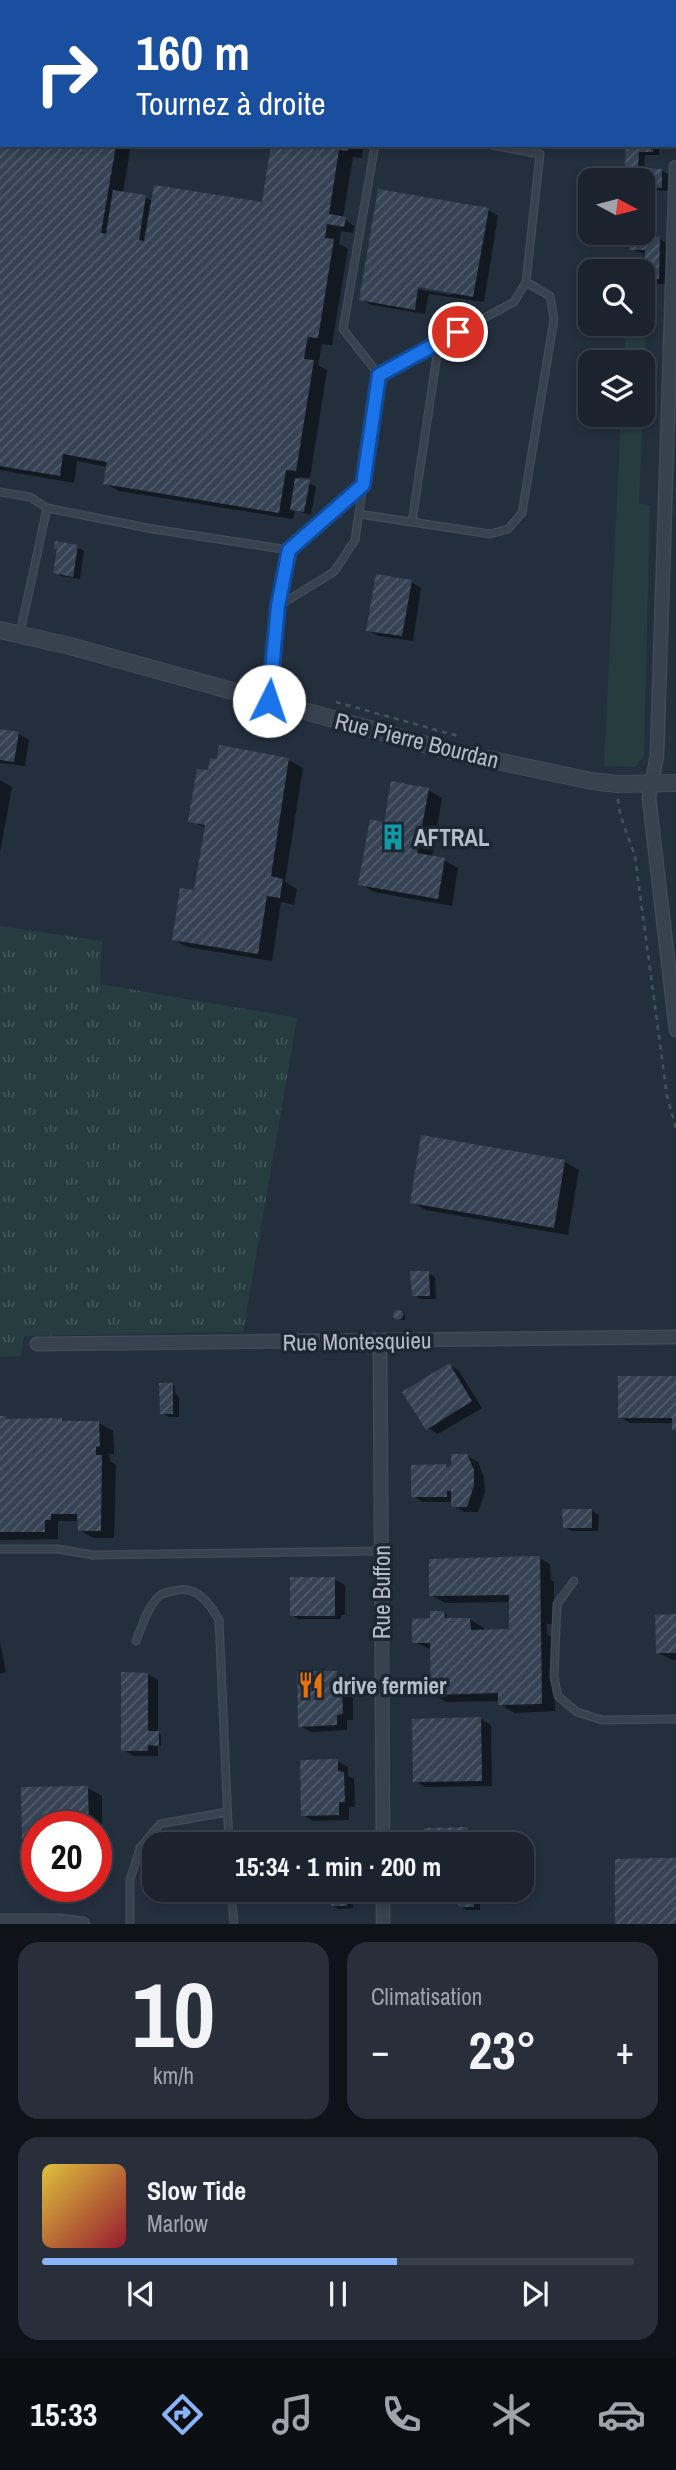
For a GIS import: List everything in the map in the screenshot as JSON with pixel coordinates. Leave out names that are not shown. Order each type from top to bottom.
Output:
[{"type":"street","points":[[676,167],[657,755],[649,799],[676,1030]]},
{"type":"street","name":"Rue Pierre Bourdan","points":[[1,632],[70,646],[449,751],[592,781],[618,784],[676,783]]},
{"type":"street","name":"Rue Montesquieu","points":[[37,1344],[676,1337]]},
{"type":"street","name":"Rue Buffon","points":[[380,1340],[383,1832]]},
{"type":"street","points":[[383,1902],[383,1924]]},
{"type":"street","points":[[0,1921],[60,1921],[83,1924]]},
{"type":"lane","points":[[278,606],[334,572],[355,540],[379,375],[343,329],[375,147]]},
{"type":"lane","points":[[379,375],[514,302],[526,282],[540,154],[502,147]]},
{"type":"lane","points":[[359,514],[490,534],[508,529],[522,513],[554,319],[550,296],[526,282]]},
{"type":"lane","points":[[412,522],[439,342]]},
{"type":"lane","points":[[269,701],[278,606],[289,550],[363,485]]},
{"type":"lane","points":[[0,492],[30,497],[47,508],[153,529],[289,550]]},
{"type":"lane","points":[[20,634],[47,508]]},
{"type":"lane","points":[[0,1549],[58,1549],[92,1555],[381,1550]]},
{"type":"lane","points":[[574,1581],[557,1604],[554,1677],[558,1696],[577,1712],[602,1720],[676,1719]]},
{"type":"lane","points":[[136,1641],[147,1613],[160,1594],[180,1588],[197,1592],[209,1602],[219,1620],[228,1832]]},
{"type":"lane","points":[[130,1924],[130,1880],[140,1848],[160,1824],[227,1812]]},
{"type":"lane","points":[[232,1902],[234,1924]]},
{"type":"path","points":[[618,784],[618,812],[635,857],[667,1096],[676,1129]]},
{"type":"green space","points":[[625,336],[646,336],[645,350],[625,350]]},
{"type":"green space","points":[[620,427],[642,427],[639,504],[650,505],[644,756],[635,767],[604,766]]},
{"type":"green space","points":[[0,926],[102,941],[100,984],[297,1018],[243,1332],[24,1336],[21,1356],[0,1357]]},
{"type":"building","points":[[0,147],[116,147],[101,233],[106,234],[113,190],[146,195],[139,240],[144,241],[154,185],[262,202],[271,147],[349,147],[348,151],[339,150],[329,214],[346,217],[344,227],[327,224],[325,238],[334,239],[318,338],[308,337],[306,346],[304,359],[314,360],[296,471],[286,470],[279,513],[103,484],[107,462],[63,454],[60,476],[0,466]]},
{"type":"building","points":[[626,147],[653,147],[653,152],[639,152],[638,168],[625,168]]},
{"type":"building","points":[[655,169],[662,169],[662,188],[655,188]]},
{"type":"building","points":[[378,189],[489,208],[473,297],[418,287],[415,310],[359,300]]},
{"type":"building","points":[[655,237],[660,237],[659,279],[655,279],[655,259],[645,259],[645,250],[629,250],[629,245],[655,245]]},
{"type":"building","points":[[295,478],[310,480],[304,512],[290,510]]},
{"type":"building","points":[[55,541],[78,545],[73,577],[53,573],[57,549],[54,549]]},
{"type":"building","points":[[376,574],[412,580],[402,636],[366,631]]},
{"type":"building","points":[[0,729],[19,732],[14,762],[0,760]]},
{"type":"building","points":[[219,745],[289,758],[271,876],[283,879],[280,898],[267,896],[258,954],[172,940],[180,888],[194,890],[205,825],[188,822],[197,769],[208,770],[210,758],[217,759]]},
{"type":"building","name":"AFTRAL","points":[[391,781],[429,788],[417,853],[445,858],[438,899],[358,885],[370,819],[384,822]]},
{"type":"building","points":[[421,1135],[565,1160],[554,1228],[410,1203]]},
{"type":"building","points":[[410,1271],[429,1271],[430,1296],[412,1296]]},
{"type":"building","points":[[398,1310],[403,1315],[398,1320],[393,1315]]},
{"type":"building","points":[[449,1363],[472,1401],[426,1430],[402,1392]]},
{"type":"building","points":[[618,1376],[676,1376],[676,1430],[672,1430],[672,1418],[618,1418]]},
{"type":"building","points":[[159,1383],[173,1383],[173,1414],[160,1414]]},
{"type":"building","points":[[0,1416],[6,1416],[6,1419],[62,1418],[62,1421],[99,1421],[100,1446],[96,1447],[96,1455],[102,1455],[101,1531],[78,1531],[77,1514],[51,1514],[51,1520],[45,1520],[45,1532],[0,1532]]},
{"type":"building","points":[[451,1454],[467,1454],[474,1470],[474,1485],[467,1507],[451,1507],[451,1491],[447,1491],[447,1497],[411,1497],[411,1465],[451,1466]]},
{"type":"building","points":[[562,1509],[592,1509],[592,1528],[563,1528]]},
{"type":"building","points":[[540,1556],[542,1704],[498,1705],[498,1693],[431,1695],[430,1643],[412,1643],[412,1619],[430,1618],[430,1611],[444,1611],[445,1618],[470,1618],[471,1630],[509,1629],[509,1595],[429,1596],[429,1559]]},
{"type":"building","points":[[290,1577],[335,1577],[335,1616],[290,1616]]},
{"type":"building","points":[[676,1614],[676,1653],[656,1653],[655,1615]]},
{"type":"building","points":[[297,1671],[337,1671],[337,1682],[342,1682],[343,1714],[337,1715],[337,1725],[298,1727]]},
{"type":"building","points":[[121,1672],[148,1673],[148,1731],[159,1731],[159,1746],[148,1745],[148,1751],[121,1751]]},
{"type":"building","points":[[481,1717],[482,1781],[413,1782],[412,1719]]},
{"type":"building","points":[[338,1759],[338,1771],[344,1772],[345,1802],[339,1802],[339,1815],[301,1816],[300,1760]]},
{"type":"building","points":[[88,1786],[89,1811],[21,1811],[21,1787]]},
{"type":"building","points":[[468,1827],[468,1832],[424,1832],[424,1828]]},
{"type":"building","points":[[676,1858],[676,1924],[615,1924],[615,1859]]},
{"type":"building","points":[[331,1902],[347,1902],[347,1906],[331,1906]]},
{"type":"building","points":[[458,1902],[474,1902],[474,1907],[459,1907]]},
{"type":"place","name":"AFTRAL","points":[[393,837]]},
{"type":"place","name":"drive fermier","points":[[311,1685]]},
{"type":"route","points":[[269,701],[278,606],[289,550],[363,485],[379,375],[458,332]]}]
